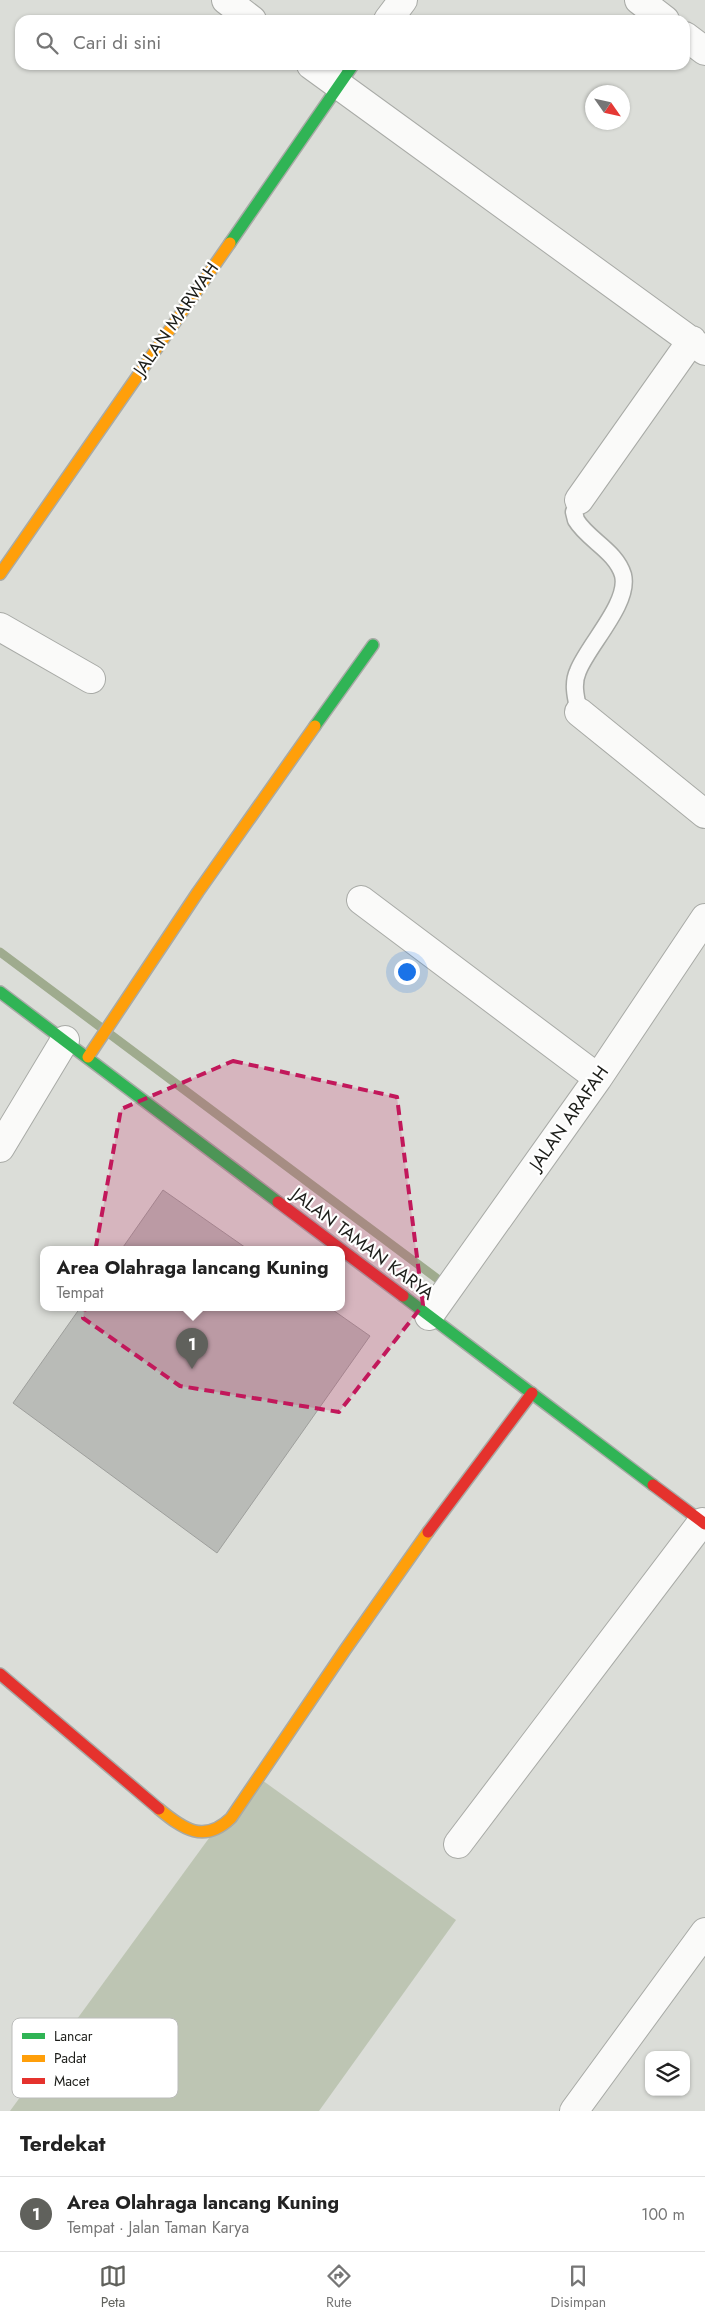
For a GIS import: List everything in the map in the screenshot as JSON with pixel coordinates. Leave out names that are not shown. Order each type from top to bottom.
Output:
[{"type":"street","points":[[226,0],[246,15]]},
{"type":"street","points":[[392,15],[403,0]]},
{"type":"street","points":[[639,0],[658,15]]},
{"type":"street","points":[[690,40],[705,51]]},
{"type":"street","points":[[328,70],[345,75],[699,346],[579,500]]},
{"type":"street","name":"JALAN MARWAH","points":[[0,574],[345,75]]},
{"type":"street","points":[[0,627],[91,679]]},
{"type":"street","points":[[88,1057],[198,892],[373,645]]},
{"type":"street","points":[[579,712],[705,814]]},
{"type":"street","points":[[362,900],[598,1078]]},
{"type":"street","name":"JALAN ARAFAH","points":[[429,1316],[598,1078],[705,918]]},
{"type":"street","name":"JALAN TAMAN KARYA","points":[[0,992],[337,1246]]},
{"type":"street","points":[[0,1148],[66,1040]]},
{"type":"street","name":"JALAN TAMAN KARYA","points":[[345,1252],[704,1523]]},
{"type":"street","points":[[0,1674],[110,1770],[179,1824],[197,1832],[218,1829],[235,1813],[290,1729],[487,1450],[532,1393]]},
{"type":"street","points":[[458,1844],[704,1523]]},
{"type":"street","points":[[574,2111],[705,1932]]},
{"type":"lane","points":[[579,500],[574,512],[576,520],[614,559],[623,575],[623,582],[615,610],[577,672],[574,689],[579,712]]},
{"type":"highlighted area","points":[[233,1061],[397,1097],[423,1305],[339,1412],[180,1386],[83,1318],[121,1109]]},
{"type":"green space","points":[[255,1775],[456,1920],[319,2111],[10,2111],[19,2098],[178,2098],[178,2018],[78,2018]]},
{"type":"building","points":[[163,1190],[243,1246],[124,1246]]},
{"type":"building","points":[[78,1311],[334,1311],[370,1336],[217,1553],[13,1403]]},
{"type":"waterway","points":[[0,952],[439,1280]]},
{"type":"traffic: fast","points":[[230,243],[350,70]]},
{"type":"traffic: fast","points":[[315,726],[373,645]]},
{"type":"traffic: fast","points":[[0,992],[278,1202]]},
{"type":"traffic: fast","points":[[403,1296],[653,1485]]},
{"type":"traffic: slow","points":[[0,574],[230,243]]},
{"type":"traffic: slow","points":[[88,1057],[198,892],[315,726]]},
{"type":"traffic: slow","points":[[159,1809],[194,1831],[212,1830],[231,1818],[428,1532]]},
{"type":"traffic: jam","points":[[278,1202],[337,1246]]},
{"type":"traffic: jam","points":[[345,1252],[403,1296]]},
{"type":"traffic: jam","points":[[428,1532],[532,1393]]},
{"type":"traffic: jam","points":[[653,1485],[705,1524]]},
{"type":"traffic: jam","points":[[0,1674],[159,1809]]},
{"type":"place","name":"Area Olahraga lancang Kuning","points":[[192,1369]]}]
